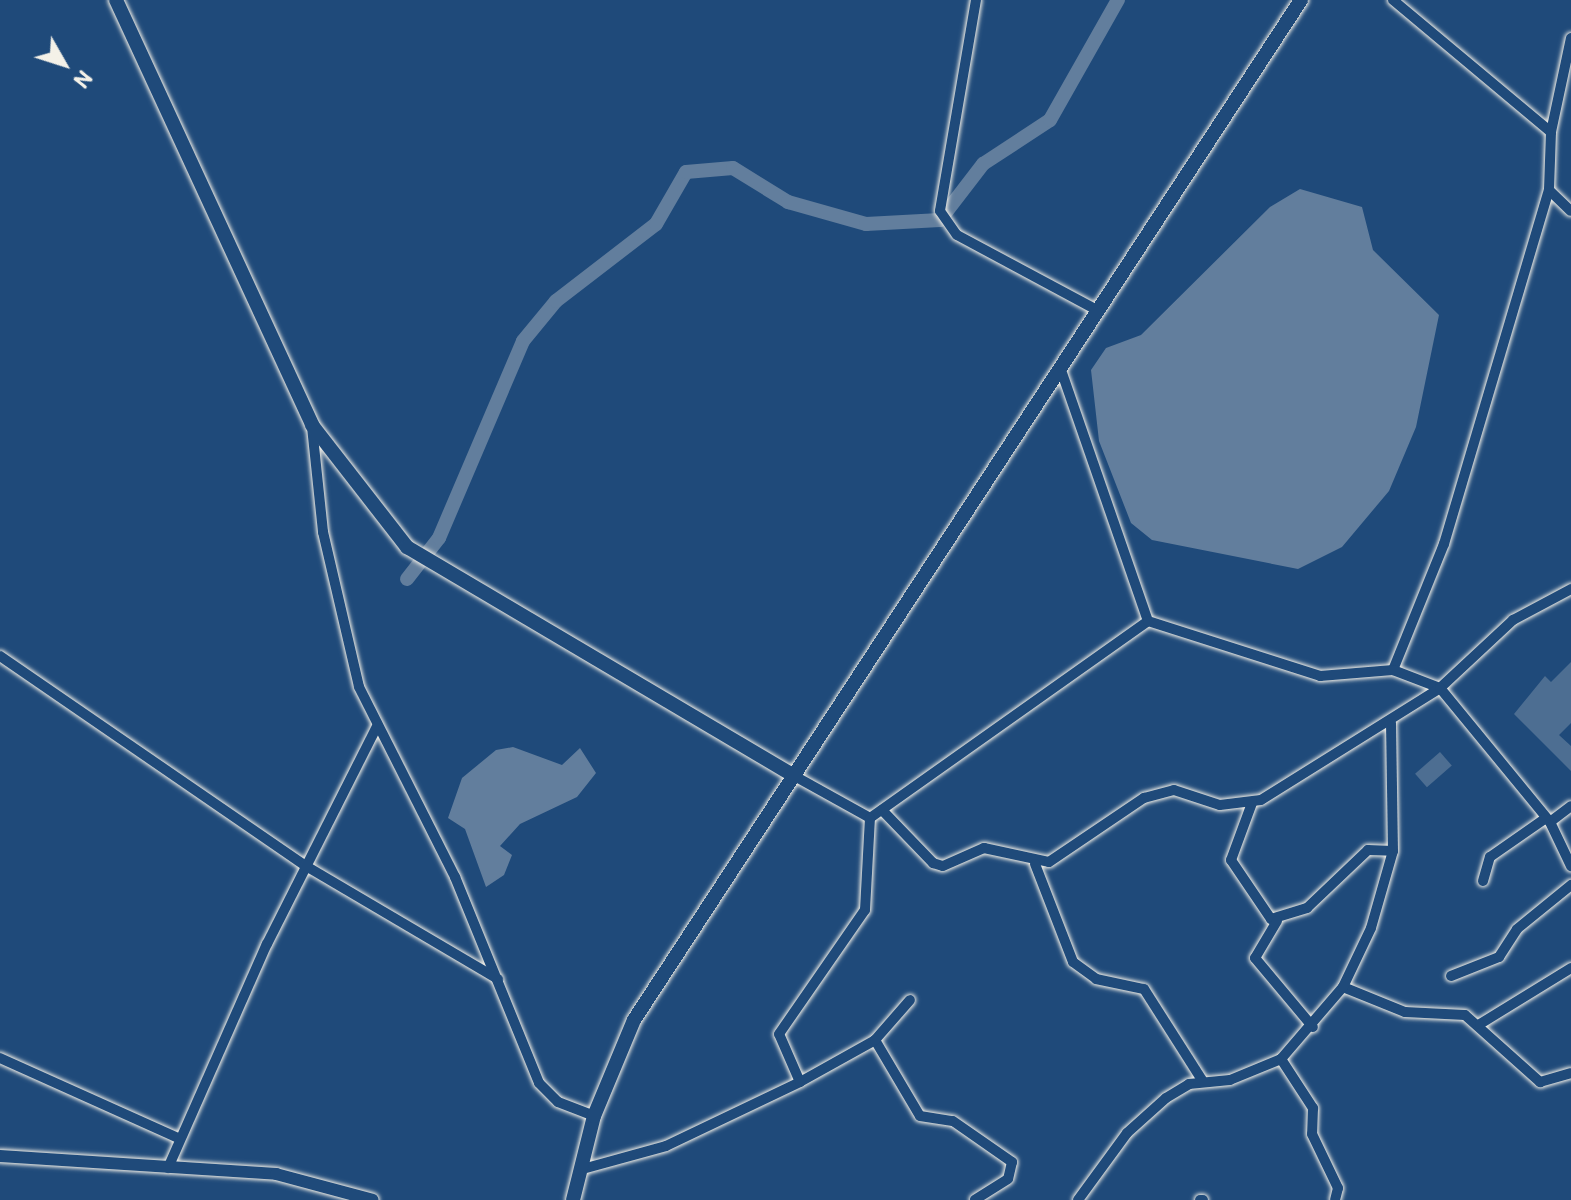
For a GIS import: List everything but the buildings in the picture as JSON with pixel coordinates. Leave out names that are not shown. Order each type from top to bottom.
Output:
[{"type":"main road","points":[[116,0],[312,425],[407,547],[445,576],[791,774]]},
{"type":"main road","points":[[573,1200],[594,1116],[634,1020],[791,774],[1301,0]]},
{"type":"street","points":[[976,0],[940,211],[946,224],[1097,310]]},
{"type":"street","points":[[1393,0],[1551,132]]},
{"type":"street","points":[[1393,670],[1444,544],[1549,190],[1551,132],[1571,38]]},
{"type":"street","points":[[1549,190],[1571,211]]},
{"type":"street","points":[[1060,367],[1148,621]]},
{"type":"street","points":[[312,425],[323,532],[350,662],[377,726],[498,979],[544,1092],[594,1116]]},
{"type":"street","points":[[882,810],[933,863],[1003,848],[1035,864],[1049,862],[1144,798],[1174,790],[1220,805],[1252,803],[1391,723],[1440,688],[1513,620],[1571,589]]},
{"type":"street","points":[[1148,621],[1320,676],[1393,670],[1440,688],[1548,820],[1571,866]]},
{"type":"street","points":[[870,818],[1148,621]]},
{"type":"street","points":[[0,656],[306,866],[498,979]]},
{"type":"street","points":[[1078,1200],[1127,1133],[1166,1098],[1202,1080],[1230,1080],[1281,1059],[1313,1027],[1343,987],[1371,928],[1393,851],[1391,723]]},
{"type":"street","points":[[168,1168],[306,866],[377,726]]},
{"type":"street","points":[[791,774],[870,818]]},
{"type":"street","points":[[1252,803],[1231,860],[1263,912],[1277,921]]},
{"type":"street","points":[[1483,881],[1490,857],[1571,806]]},
{"type":"street","points":[[800,1082],[779,1034],[865,910],[870,818]]},
{"type":"street","points":[[1313,1027],[1255,958],[1277,921],[1307,908],[1368,850],[1393,851]]},
{"type":"street","points":[[1035,864],[1073,962],[1096,979],[1144,989],[1202,1080]]},
{"type":"street","points":[[1451,976],[1499,957],[1517,929],[1571,885]]},
{"type":"street","points":[[1480,1024],[1571,968]]},
{"type":"street","points":[[1343,987],[1405,1012],[1465,1015],[1480,1024],[1528,1077],[1552,1081],[1571,1073]]},
{"type":"street","points":[[579,1170],[666,1146],[800,1082],[875,1040],[910,1000]]},
{"type":"street","points":[[875,1040],[920,1116],[953,1121],[1012,1162],[1008,1179],[975,1200]]},
{"type":"street","points":[[0,1058],[180,1139]]},
{"type":"street","points":[[1281,1059],[1313,1108],[1312,1134],[1338,1188],[1335,1200]]},
{"type":"street","points":[[0,1156],[276,1174],[373,1200]]},
{"type":"water","points":[[1300,189],[1362,207],[1373,250],[1439,315],[1416,427],[1389,491],[1342,547],[1298,569],[1152,540],[1131,523],[1099,441],[1091,370],[1106,348],[1141,335],[1270,207]]},
{"type":"water","points":[[513,747],[562,765],[580,748],[596,773],[577,797],[520,824],[500,846],[512,855],[504,875],[486,887],[465,829],[448,818],[462,778],[496,750]]},
{"type":"waterway","points":[[407,579],[439,538],[523,341],[556,301],[656,224],[686,172],[733,168],[788,202],[866,224],[940,220],[983,164],[1050,120],[1118,0]]}]
